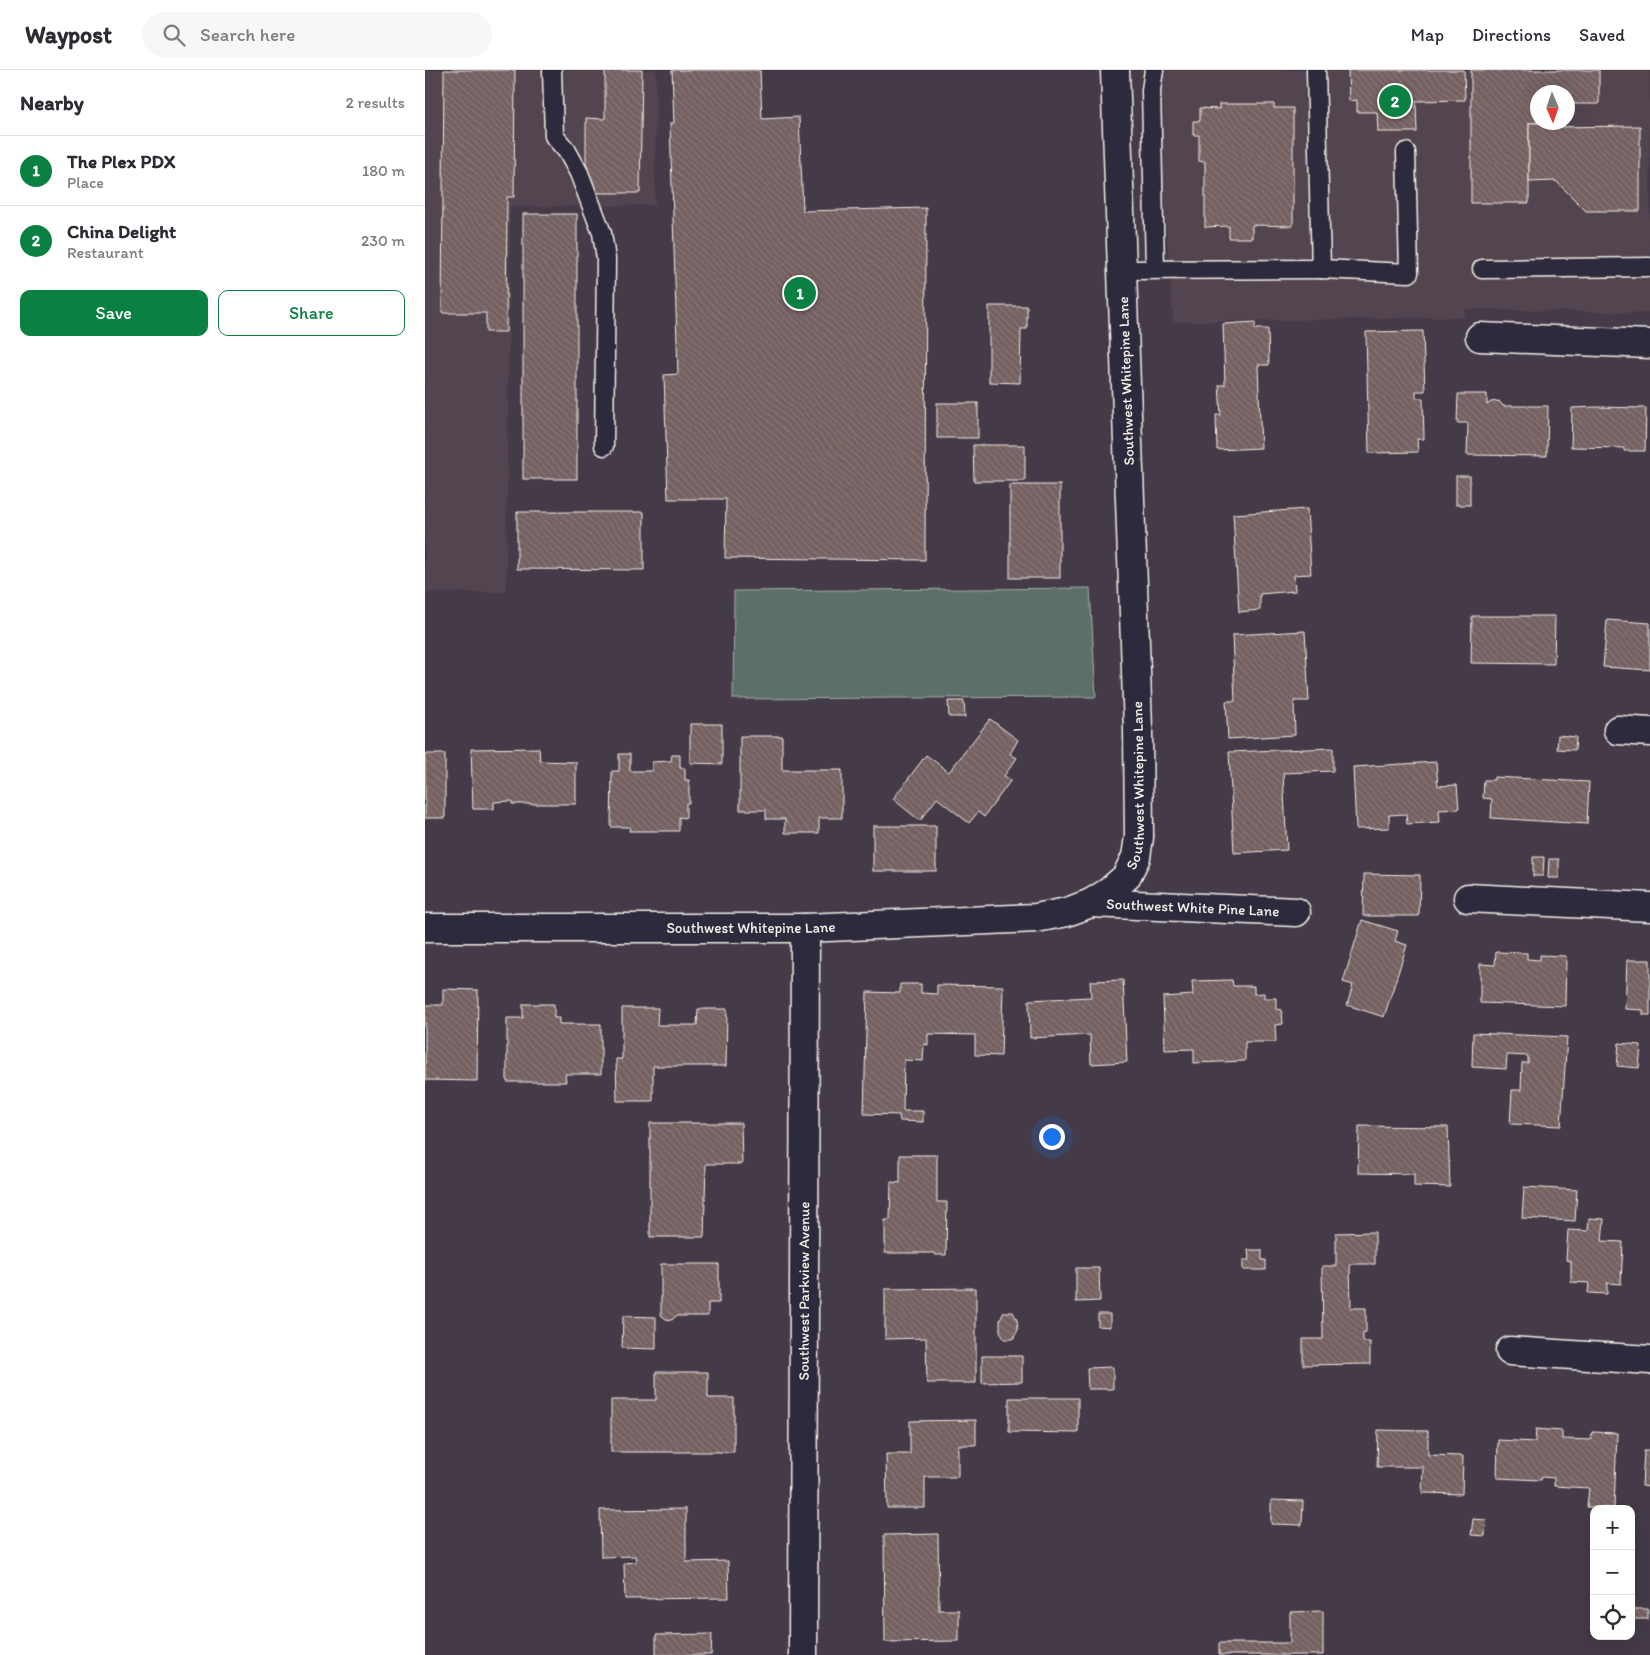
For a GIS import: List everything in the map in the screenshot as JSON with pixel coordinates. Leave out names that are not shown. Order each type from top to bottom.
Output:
[{"type":"street","name":"Southwest Whitepine Lane","points":[[425,928],[805,928],[1035,918],[1067,912],[1091,903],[1110,892],[1126,877],[1136,857],[1139,837],[1138,729],[1115,70]]},
{"type":"street","points":[[1480,337],[1650,344]]},
{"type":"street","points":[[1618,730],[1650,732]]},
{"type":"street","points":[[1468,898],[1650,907]]},
{"type":"street","name":"Southwest White Pine Lane","points":[[1091,903],[1296,912]]},
{"type":"street","name":"Southwest Parkview Avenue","points":[[803,1655],[805,928]]},
{"type":"street","points":[[1510,1351],[1650,1360]]},
{"type":"lane","points":[[552,70],[554,136],[567,151],[579,172],[602,233],[606,259],[604,446]]},
{"type":"lane","points":[[1154,70],[1151,90],[1155,269]]},
{"type":"lane","points":[[1316,70],[1321,269]]},
{"type":"lane","points":[[1123,270],[1321,269],[1409,273],[1406,152]]},
{"type":"lane","points":[[1482,269],[1650,266]]},
{"type":"shaded area","points":[[425,70],[656,70],[655,205],[510,207],[506,592],[425,593]]},
{"type":"shaded area","points":[[1155,70],[1650,70],[1650,313],[1466,309],[1465,317],[1173,322]]},
{"type":"green space","points":[[1090,588],[1096,697],[733,699],[734,591]]},
{"type":"building","points":[[444,70],[515,70],[514,197],[507,197],[506,332],[486,332],[486,313],[442,313]]},
{"type":"building","points":[[605,70],[642,70],[640,193],[595,193],[586,163],[586,118],[605,119]]},
{"type":"building","points":[[672,70],[760,70],[762,119],[799,117],[803,211],[926,208],[925,560],[725,558],[726,499],[668,499],[664,375],[678,374],[670,123],[674,123]]},
{"type":"building","points":[[1348,70],[1464,70],[1465,100],[1416,101],[1417,132],[1378,132],[1377,112],[1357,112],[1357,100],[1349,101]]},
{"type":"building","points":[[1471,70],[1599,70],[1599,104],[1575,104],[1575,85],[1530,85],[1529,203],[1471,203]]},
{"type":"building","points":[[1219,104],[1274,104],[1274,108],[1293,108],[1293,226],[1252,225],[1252,238],[1229,238],[1229,226],[1205,227],[1205,162],[1199,161],[1199,135],[1193,135],[1193,121],[1200,121],[1200,108],[1219,109]]},
{"type":"building","points":[[1529,123],[1530,130],[1575,130],[1575,127],[1640,126],[1640,211],[1586,211],[1556,181],[1529,182]]},
{"type":"building","points":[[523,214],[577,214],[577,479],[523,479]]},
{"type":"building","points":[[989,306],[1027,306],[1027,329],[1021,329],[1020,383],[989,382]]},
{"type":"building","points":[[1255,322],[1255,329],[1268,329],[1269,365],[1258,365],[1261,448],[1217,450],[1216,415],[1221,415],[1219,385],[1225,385],[1223,324]]},
{"type":"building","points":[[1423,331],[1425,391],[1416,391],[1416,398],[1423,398],[1424,439],[1417,439],[1418,452],[1369,453],[1366,332]]},
{"type":"building","points":[[1458,394],[1487,394],[1487,405],[1491,402],[1499,401],[1503,406],[1548,406],[1547,456],[1467,455],[1468,423],[1457,423]]},
{"type":"building","points":[[937,403],[978,403],[978,438],[937,438]]},
{"type":"building","points":[[1572,408],[1646,408],[1645,451],[1624,451],[1624,448],[1571,447]]},
{"type":"building","points":[[973,445],[1025,445],[1025,481],[974,481]]},
{"type":"building","points":[[1456,476],[1470,476],[1470,505],[1456,505]]},
{"type":"building","points":[[1010,485],[1060,485],[1060,578],[1010,578]]},
{"type":"building","points":[[1307,509],[1311,574],[1294,575],[1295,591],[1260,594],[1260,610],[1239,612],[1233,514]]},
{"type":"building","points":[[517,512],[644,512],[644,570],[517,569]]},
{"type":"building","points":[[1472,616],[1555,616],[1554,664],[1471,663]]},
{"type":"building","points":[[1607,620],[1650,623],[1650,670],[1603,667]]},
{"type":"building","points":[[1305,631],[1309,701],[1294,701],[1295,735],[1228,739],[1226,701],[1235,701],[1232,635]]},
{"type":"building","points":[[948,701],[964,701],[965,717],[949,717]]},
{"type":"building","points":[[990,719],[1018,740],[1010,754],[1017,758],[1004,776],[1011,780],[984,817],[978,812],[969,823],[937,798],[920,821],[893,799],[926,755],[949,772]]},
{"type":"building","points":[[690,724],[722,724],[722,764],[690,763]]},
{"type":"building","points":[[1558,735],[1576,737],[1575,750],[1557,749]]},
{"type":"building","points":[[740,736],[782,736],[782,770],[842,770],[842,818],[819,818],[819,833],[785,833],[785,819],[766,819],[766,810],[740,810]]},
{"type":"building","points":[[539,748],[540,761],[576,762],[576,804],[512,804],[512,801],[494,802],[494,809],[473,809],[471,749]]},
{"type":"building","points":[[1333,748],[1333,771],[1283,773],[1287,850],[1234,853],[1229,752]]},
{"type":"building","points":[[425,754],[445,754],[445,818],[425,818]]},
{"type":"building","points":[[619,754],[630,754],[630,771],[652,771],[652,762],[671,761],[672,755],[680,755],[680,768],[685,768],[685,780],[689,780],[689,803],[686,803],[686,818],[679,817],[679,831],[629,831],[630,827],[611,827],[612,771],[619,771]]},
{"type":"building","points":[[1436,762],[1438,786],[1457,785],[1459,809],[1439,810],[1440,822],[1407,824],[1406,814],[1389,815],[1389,828],[1356,829],[1353,767]]},
{"type":"building","points":[[1494,777],[1589,782],[1587,824],[1491,818],[1492,799],[1483,798],[1484,780],[1494,780]]},
{"type":"building","points":[[873,826],[936,826],[936,871],[873,871]]},
{"type":"building","points":[[1533,857],[1544,857],[1543,876],[1533,876]]},
{"type":"building","points":[[1549,859],[1559,859],[1559,878],[1548,878]]},
{"type":"building","points":[[1364,874],[1420,875],[1419,916],[1363,916]]},
{"type":"building","points":[[1362,920],[1398,931],[1395,941],[1407,945],[1384,1017],[1347,1005],[1353,985],[1343,982]]},
{"type":"building","points":[[1496,952],[1527,953],[1527,959],[1540,960],[1540,955],[1566,956],[1565,1006],[1480,1003],[1480,964],[1495,965]]},
{"type":"building","points":[[1627,960],[1650,960],[1650,1015],[1643,1015],[1643,1010],[1625,1009]]},
{"type":"building","points":[[1123,980],[1127,1062],[1091,1064],[1090,1035],[1030,1038],[1029,1000],[1091,997],[1090,981]]},
{"type":"building","points":[[1232,980],[1233,986],[1254,986],[1254,994],[1264,993],[1264,998],[1276,998],[1276,1009],[1282,1010],[1283,1024],[1275,1025],[1276,1042],[1245,1042],[1245,1061],[1194,1063],[1194,1049],[1165,1050],[1163,997],[1193,995],[1192,981]]},
{"type":"building","points":[[900,984],[921,984],[921,993],[937,994],[937,985],[1003,986],[1001,1056],[975,1055],[975,1035],[928,1034],[928,1045],[924,1044],[923,1061],[904,1060],[903,1111],[923,1111],[923,1122],[900,1121],[899,1115],[864,1114],[867,992],[900,993]]},
{"type":"building","points":[[443,989],[478,990],[477,1081],[425,1080],[425,1005],[443,1005]]},
{"type":"building","points":[[523,1004],[554,1004],[554,1018],[559,1018],[559,1024],[601,1024],[601,1074],[565,1074],[566,1082],[507,1082],[507,1018],[523,1018]]},
{"type":"building","points":[[622,1008],[658,1008],[657,1025],[697,1025],[698,1009],[727,1009],[726,1066],[653,1066],[653,1101],[617,1101],[616,1059],[622,1059]]},
{"type":"building","points":[[1473,1033],[1567,1037],[1561,1126],[1510,1124],[1512,1090],[1521,1090],[1522,1063],[1528,1063],[1528,1056],[1507,1055],[1506,1069],[1472,1067]]},
{"type":"building","points":[[1619,1043],[1641,1045],[1639,1068],[1617,1066]]},
{"type":"building","points":[[650,1123],[741,1123],[742,1164],[706,1164],[704,1237],[650,1237]]},
{"type":"building","points":[[1359,1126],[1448,1127],[1450,1187],[1414,1186],[1414,1174],[1358,1173]]},
{"type":"building","points":[[900,1155],[937,1155],[937,1202],[947,1202],[946,1255],[935,1255],[935,1253],[885,1253],[885,1220],[890,1220],[891,1182],[900,1183]]},
{"type":"building","points":[[1524,1187],[1577,1190],[1575,1221],[1522,1218]]},
{"type":"building","points":[[1589,1218],[1604,1219],[1602,1241],[1623,1242],[1621,1284],[1607,1283],[1607,1294],[1588,1293],[1589,1283],[1571,1282],[1571,1261],[1566,1260],[1568,1230],[1588,1231]]},
{"type":"building","points":[[1375,1232],[1375,1264],[1350,1264],[1351,1308],[1366,1308],[1366,1332],[1363,1333],[1363,1342],[1370,1342],[1370,1364],[1303,1365],[1303,1339],[1323,1339],[1322,1266],[1336,1266],[1336,1233]]},
{"type":"building","points":[[1248,1250],[1262,1250],[1262,1260],[1266,1260],[1266,1270],[1243,1270],[1243,1260],[1249,1260]]},
{"type":"building","points":[[661,1264],[719,1264],[719,1303],[708,1303],[708,1316],[676,1316],[672,1320],[666,1319],[661,1315]]},
{"type":"building","points":[[1076,1268],[1099,1268],[1100,1301],[1076,1302]]},
{"type":"building","points":[[976,1288],[976,1383],[927,1383],[926,1338],[885,1339],[885,1289]]},
{"type":"building","points":[[1004,1312],[1013,1312],[1017,1320],[1018,1330],[1013,1339],[1004,1339],[1000,1331],[1000,1320]]},
{"type":"building","points":[[1098,1314],[1110,1314],[1110,1327],[1098,1326]]},
{"type":"building","points":[[623,1316],[656,1317],[656,1349],[622,1348]]},
{"type":"building","points":[[982,1356],[1022,1356],[1022,1382],[982,1383]]},
{"type":"building","points":[[1113,1367],[1113,1389],[1088,1389],[1087,1368]]},
{"type":"building","points":[[656,1372],[708,1372],[708,1398],[734,1398],[734,1452],[611,1452],[611,1400],[656,1400]]},
{"type":"building","points":[[1009,1398],[1078,1398],[1078,1433],[1009,1432]]},
{"type":"building","points":[[976,1420],[976,1445],[958,1445],[958,1477],[925,1477],[925,1508],[887,1508],[886,1454],[910,1454],[910,1421]]},
{"type":"building","points":[[1536,1429],[1562,1431],[1562,1439],[1591,1440],[1592,1432],[1617,1433],[1614,1505],[1590,1505],[1590,1507],[1587,1507],[1589,1488],[1554,1486],[1554,1478],[1542,1477],[1541,1480],[1497,1478],[1498,1440],[1535,1442]]},
{"type":"building","points":[[1378,1430],[1428,1431],[1428,1455],[1463,1456],[1462,1494],[1422,1493],[1423,1467],[1377,1467]]},
{"type":"building","points":[[1644,1451],[1650,1451],[1650,1487],[1642,1486]]},
{"type":"building","points":[[1271,1500],[1303,1501],[1302,1525],[1271,1524]]},
{"type":"building","points":[[686,1509],[686,1562],[728,1561],[729,1598],[625,1599],[624,1563],[636,1562],[635,1556],[601,1557],[600,1510]]},
{"type":"building","points":[[1473,1519],[1486,1520],[1485,1536],[1471,1535]]},
{"type":"building","points":[[938,1534],[939,1610],[959,1610],[959,1641],[885,1642],[884,1535]]},
{"type":"building","points":[[1635,1609],[1648,1609],[1648,1619],[1635,1619]]},
{"type":"building","points":[[1323,1611],[1323,1655],[1219,1655],[1219,1643],[1290,1643],[1290,1612]]},
{"type":"building","points":[[712,1634],[711,1655],[656,1655],[656,1635]]},
{"type":"place","name":"China Delight","points":[[1395,101]]},
{"type":"place","name":"The Plex PDX","points":[[800,293]]}]
